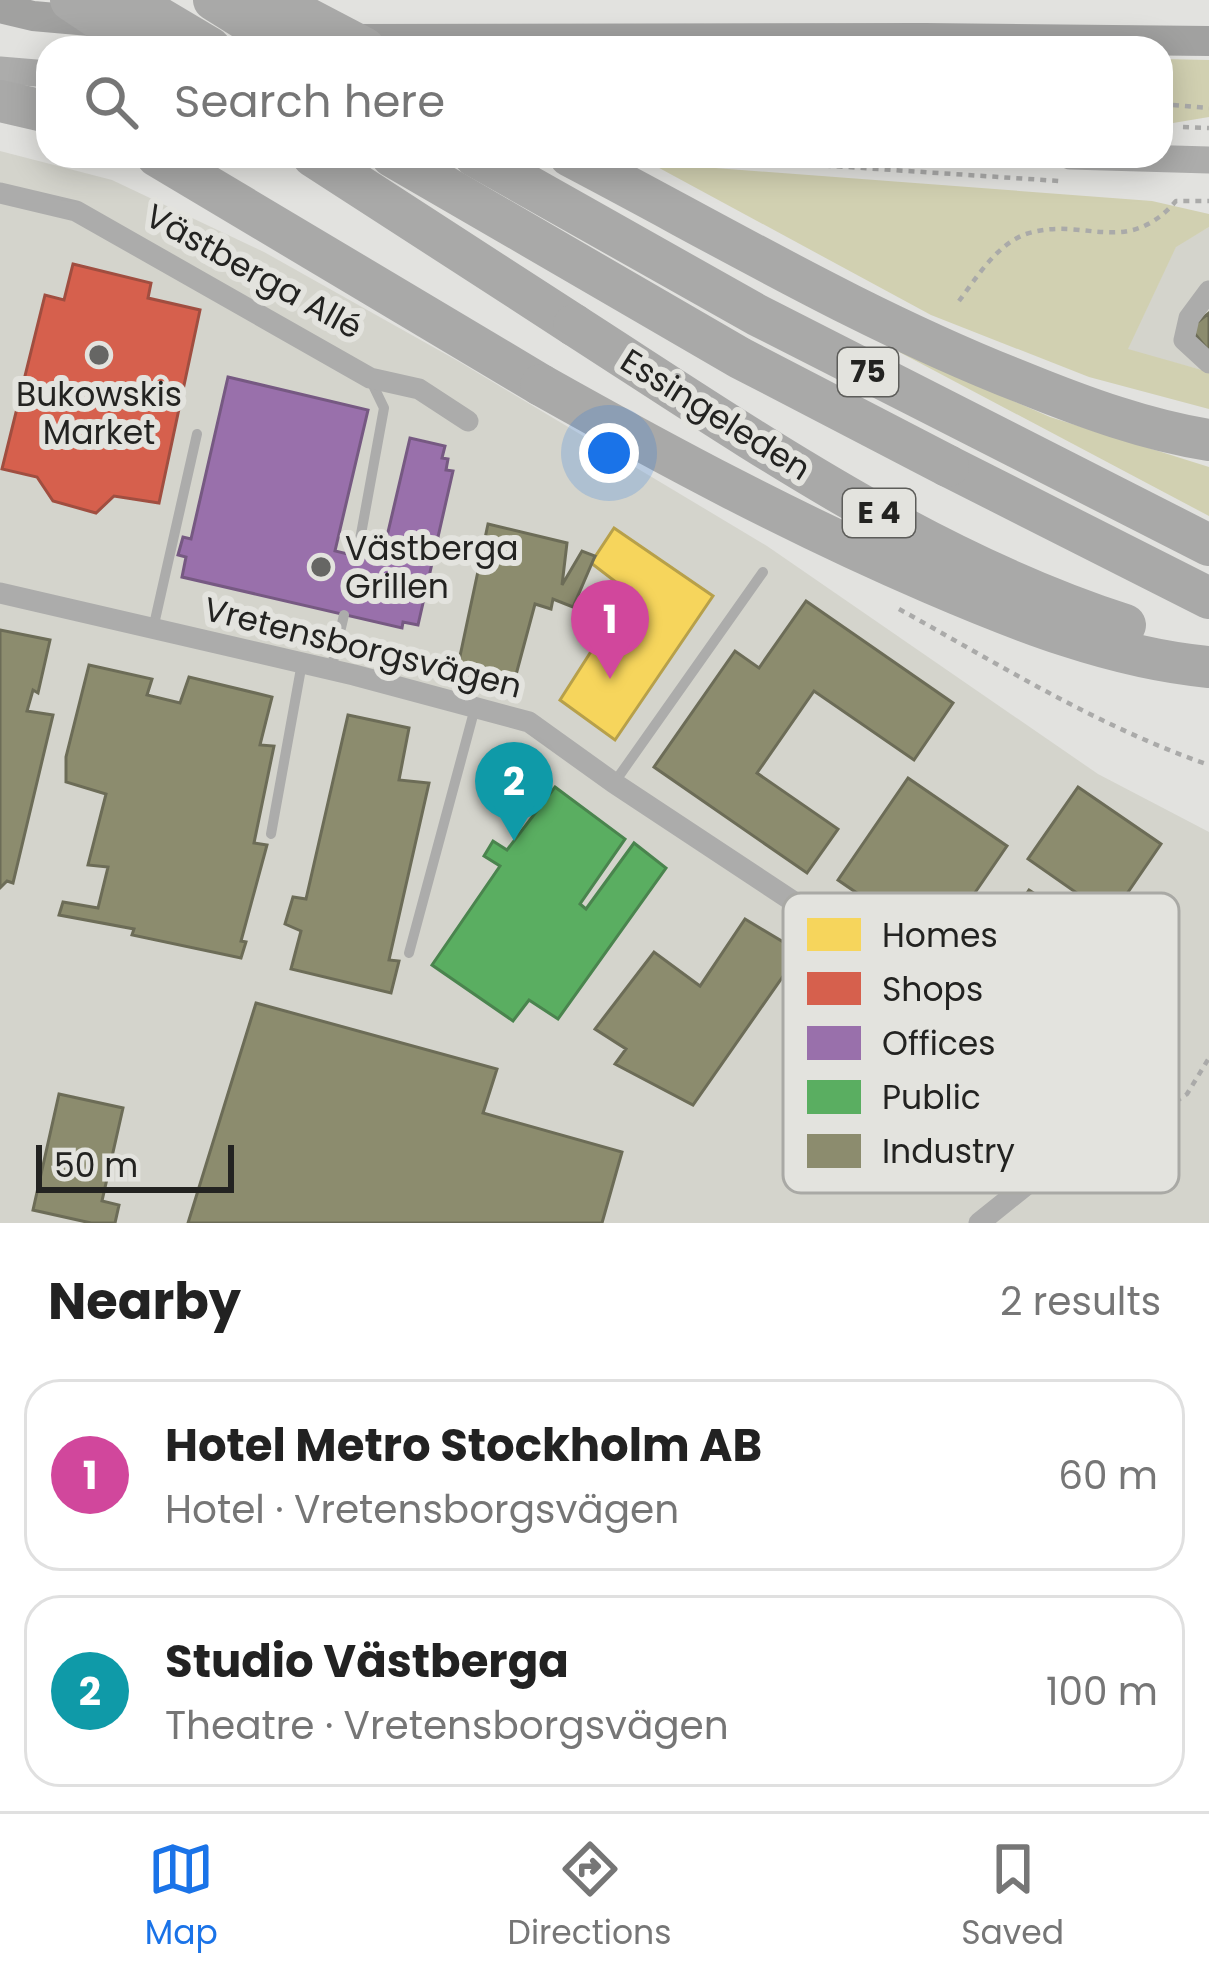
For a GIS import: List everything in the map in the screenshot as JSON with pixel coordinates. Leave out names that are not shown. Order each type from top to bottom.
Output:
[{"type":"highway","points":[[71,0],[125,36]]},
{"type":"highway","points":[[129,0],[190,36]]},
{"type":"highway","points":[[214,0],[272,36]]},
{"type":"highway","points":[[272,0],[341,36]]},
{"type":"highway","points":[[0,101],[36,109]]},
{"type":"highway","points":[[178,168],[541,385],[710,481],[807,529],[1008,616],[1158,661],[1209,667]]},
{"type":"highway","name":"Essingeleden","points":[[332,168],[736,429],[907,529],[1018,584],[1209,652]]},
{"type":"highway","name":"75","points":[[413,168],[740,358],[1209,598]]},
{"type":"highway","name":"75","points":[[496,168],[757,315],[1209,545]]},
{"type":"highway","points":[[592,168],[851,309],[958,358],[1072,402],[1209,440]]},
{"type":"main road","points":[[0,8],[33,16],[239,36]]},
{"type":"main road","points":[[1173,41],[1209,41]]},
{"type":"street","points":[[0,70],[36,73]]},
{"type":"street","points":[[0,92],[36,94]]},
{"type":"street","points":[[1173,162],[1209,160]]},
{"type":"street","name":"Västberga Allé","points":[[0,193],[76,212],[370,378],[419,389],[468,421]]},
{"type":"street","points":[[1209,291],[1189,318],[1184,340],[1209,363]]},
{"type":"street","name":"Vretensborgsvägen","points":[[0,592],[529,722],[783,895]]},
{"type":"street","points":[[979,1223],[1016,1193]]},
{"type":"lane","points":[[357,556],[384,408],[370,378]]},
{"type":"lane","points":[[153,628],[197,434]]},
{"type":"lane","points":[[614,783],[763,572]]},
{"type":"lane","points":[[331,670],[344,615]]},
{"type":"lane","points":[[271,834],[302,663]]},
{"type":"lane","points":[[409,953],[475,708]]},
{"type":"path","points":[[1173,105],[1209,108]]},
{"type":"path","points":[[1183,127],[1209,128]]},
{"type":"path","points":[[959,301],[1005,246],[1025,235],[1049,231],[1119,235],[1153,222],[1176,201],[1209,202]]},
{"type":"path","points":[[1179,1100],[1209,1058]]},
{"type":"shaded area","points":[[0,151],[36,160],[36,168],[66,168],[112,180],[264,252],[458,361],[767,546],[1098,774],[1209,832],[1209,1223],[0,1223]]},
{"type":"shaded area","points":[[1209,227],[1209,372],[1127,350],[1176,246]]},
{"type":"green space","points":[[1173,59],[1209,60],[1209,117],[1173,123]]},
{"type":"green space","points":[[659,168],[716,168],[1152,201],[1209,214],[1209,227],[1176,247],[1128,349],[1209,372],[1209,409],[1089,377],[931,315]]},
{"type":"green space","points":[[884,344],[1050,417],[1209,467],[1209,516]]},
{"type":"building: Homes","points":[[614,528],[713,596],[615,740],[560,700],[629,592],[591,563]]},
{"type":"building: Shops","points":[[73,264],[151,283],[148,298],[200,310],[159,503],[114,496],[96,513],[53,501],[37,477],[2,469],[45,295],[64,300]]},
{"type":"building: Offices","points":[[228,377],[368,410],[335,551],[381,562],[410,438],[445,446],[442,458],[448,459],[446,470],[453,471],[418,625],[403,622],[402,628],[182,577],[186,557],[178,555],[183,537],[191,539]]},
{"type":"building: Public","points":[[555,787],[625,839],[580,904],[586,909],[634,843],[666,868],[558,1019],[529,1000],[513,1021],[432,965],[500,866],[484,856],[493,841],[507,850]]},
{"type":"building: Industry","points":[[1209,313],[1209,351],[1190,328]]},
{"type":"building: Industry","points":[[488,524],[567,543],[562,585],[582,551],[595,556],[573,607],[553,599],[551,609],[535,604],[513,686],[456,675]]},
{"type":"building: Industry","points":[[806,601],[953,703],[914,760],[814,691],[757,773],[838,829],[807,873],[654,767],[735,651],[759,668]]},
{"type":"building: Industry","points":[[0,630],[50,640],[38,693],[33,690],[27,711],[53,715],[13,883],[7,881],[0,888]]},
{"type":"building: Industry","points":[[89,665],[152,679],[147,695],[180,703],[189,677],[272,697],[260,745],[274,746],[254,843],[267,845],[241,941],[246,942],[241,958],[132,935],[134,929],[59,915],[63,902],[98,908],[108,867],[88,865],[106,794],[66,782],[66,757]]},
{"type":"building: Industry","points":[[348,715],[409,728],[399,780],[429,783],[389,960],[399,961],[391,993],[291,969],[301,931],[285,924],[293,897],[306,899]]},
{"type":"building: Industry","points":[[908,778],[1007,846],[975,893],[857,893],[838,880]]},
{"type":"building: Industry","points":[[1078,787],[1161,844],[1127,893],[1077,893],[1028,859]]},
{"type":"building: Industry","points":[[745,919],[783,942],[783,976],[693,1105],[615,1064],[626,1049],[595,1029],[654,952],[700,986]]},
{"type":"building: Industry","points":[[256,1003],[497,1069],[483,1113],[622,1152],[602,1223],[188,1223]]},
{"type":"building: Industry","points":[[59,1094],[123,1108],[102,1201],[119,1205],[115,1223],[91,1223],[33,1210]]},
{"type":"place","name":"Bukowskis Market","points":[[99,355]]},
{"type":"place","name":"Västberga Grillen","points":[[321,567]]},
{"type":"place","name":"Hotel Metro Stockholm AB","points":[[610,679]]},
{"type":"place","name":"Studio Västberga","points":[[514,841]]}]
